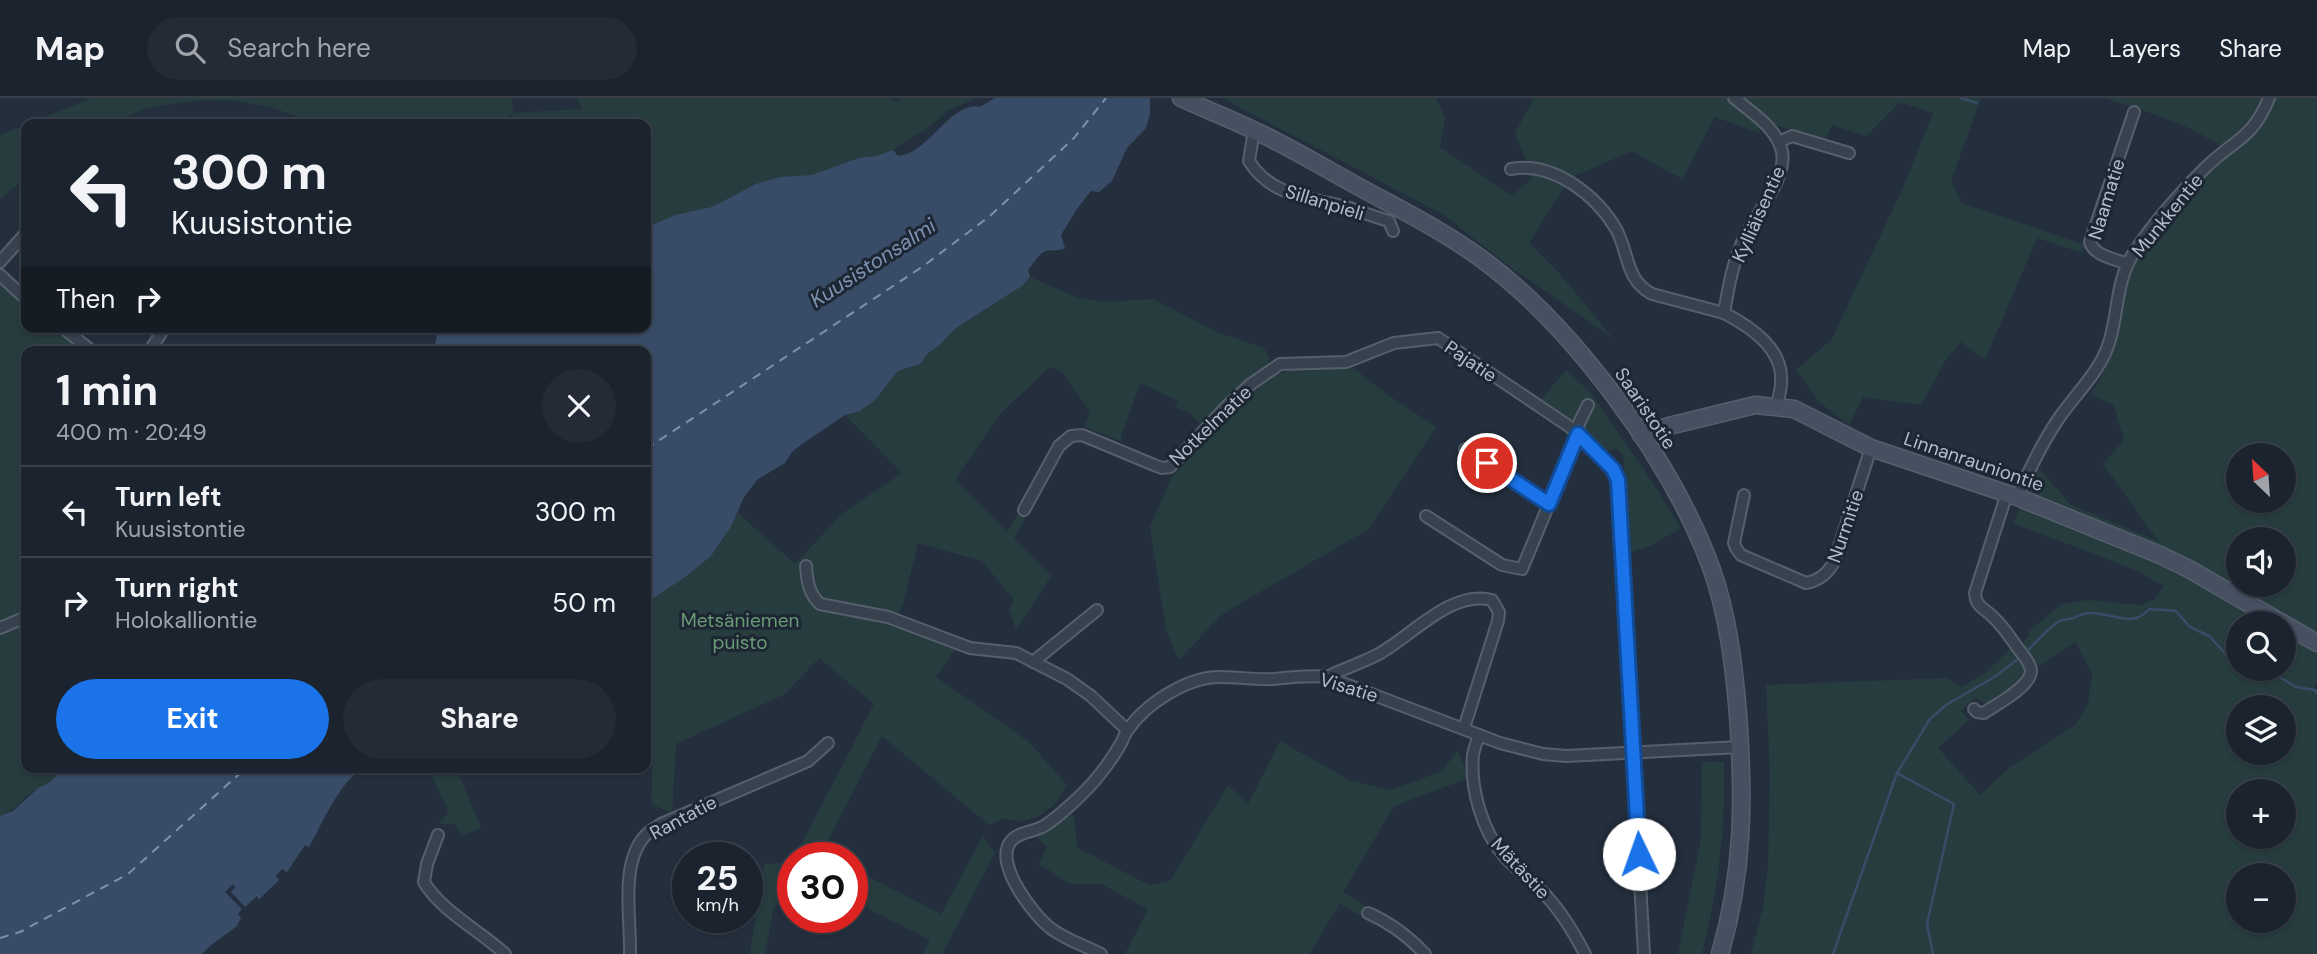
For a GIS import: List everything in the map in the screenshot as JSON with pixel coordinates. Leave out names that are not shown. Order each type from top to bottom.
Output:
[{"type":"main road","name":"Saaristotie","points":[[1183,99],[1254,130],[1404,210],[1479,257],[1531,301],[1565,336],[1641,435],[1688,517],[1712,570],[1725,620],[1735,676],[1743,792],[1740,851],[1732,906],[1720,954]]},
{"type":"main road","name":"Linnanrauniontie","points":[[1641,435],[1755,405],[1794,408],[1871,448],[2012,495],[2160,555],[2261,611]]},
{"type":"main road","name":"Linnanrauniontie","points":[[2296,631],[2317,643]]},
{"type":"street","name":"Kylliäisentie","points":[[1724,313],[1741,243],[1780,173],[1783,151],[1765,124],[1734,98]]},
{"type":"street","name":"Munkkentie","points":[[1974,709],[1984,713],[2023,687],[2031,674],[2031,667],[2015,644],[1996,619],[1978,606],[1975,599],[2012,495],[2057,420],[2107,350],[2122,280],[2128,264],[2148,233],[2205,168],[2247,135],[2269,98]]},
{"type":"street","name":"Naamatie","points":[[2128,264],[2096,252],[2091,248],[2090,242],[2134,112]]},
{"type":"street","name":"Sillanpieli","points":[[1254,130],[1249,161],[1253,168],[1273,185],[1289,194],[1388,220],[1393,231]]},
{"type":"street","points":[[1779,142],[1792,136],[1849,153]]},
{"type":"street","points":[[1511,169],[1526,168],[1556,174],[1587,196],[1616,229],[1633,276],[1643,289],[1652,294],[1724,313],[1751,328],[1761,337],[1778,362],[1781,383],[1777,406]]},
{"type":"street","points":[[0,262],[21,239]]},
{"type":"street","points":[[0,275],[21,294]]},
{"type":"street","points":[[69,333],[86,346]]},
{"type":"street","name":"Pajatie","points":[[1271,369],[1280,364],[1346,362],[1394,343],[1438,338],[1578,434],[1613,469],[1618,480],[1644,954]]},
{"type":"street","name":"Notkelmatie","points":[[1024,510],[1059,446],[1071,436],[1082,435],[1162,468],[1170,467],[1228,405],[1271,369]]},
{"type":"street","points":[[1426,516],[1502,565],[1522,569],[1588,405]]},
{"type":"street","name":"Nurmitie","points":[[1744,495],[1734,543],[1741,555],[1806,583],[1813,582],[1828,573],[1834,562],[1871,448]]},
{"type":"street","points":[[1465,449],[1549,504]]},
{"type":"street","points":[[806,566],[813,598],[820,604],[888,617],[970,648],[1016,653],[1067,679],[1091,696],[1127,730]]},
{"type":"street","points":[[1327,677],[1376,656],[1406,634],[1465,599],[1481,597],[1492,600],[1499,612],[1498,621],[1464,728]]},
{"type":"street","points":[[1033,662],[1097,610]]},
{"type":"street","points":[[0,628],[21,619]]},
{"type":"street","name":"Visatie","points":[[1101,954],[1054,931],[1039,919],[1013,879],[1006,859],[1006,848],[1013,838],[1044,826],[1077,799],[1115,753],[1127,730],[1151,706],[1163,697],[1206,678],[1273,679],[1305,675],[1327,677],[1479,735],[1544,754],[1566,756],[1740,747]]},
{"type":"street","name":"Mätästie","points":[[1479,735],[1473,754],[1475,782],[1483,821],[1491,838],[1504,856],[1550,900],[1585,954]]},
{"type":"street","name":"Rantatie","points":[[630,954],[630,873],[633,856],[645,835],[661,824],[694,809],[808,761],[828,743]]},
{"type":"street","points":[[438,835],[427,864],[424,882],[429,891],[505,954]]},
{"type":"street","points":[[1368,913],[1388,921],[1425,954]]},
{"type":"green space","points":[[92,98],[512,98],[513,113],[582,109],[577,98],[890,98],[898,102],[900,98],[972,98],[973,100],[948,110],[931,126],[893,150],[898,156],[916,150],[951,117],[975,105],[916,175],[651,286],[651,119],[513,119],[512,114],[505,119],[305,119],[270,107],[236,101],[206,100],[146,109],[119,119],[40,119]]},
{"type":"green space","points":[[1222,98],[1436,98],[1445,118],[1440,147],[1512,196],[1533,177],[1515,133],[1534,98],[1727,98],[1754,121],[1762,134],[1715,117],[1682,179],[1632,151],[1574,176],[1565,186],[1529,243],[1559,273],[1613,338],[1513,269],[1444,215]]},
{"type":"green space","points":[[1742,98],[1981,98],[1951,181],[1962,203],[2085,245],[2082,253],[2037,238],[1985,360],[1961,342],[1946,360],[1921,405],[1863,397],[1849,425],[1818,401],[1796,370],[1832,339],[1905,183],[1933,113],[1900,102],[1866,136],[1832,125],[1825,142],[1775,125]]},
{"type":"green space","points":[[2105,98],[2317,98],[2317,684],[2314,685],[2317,693],[2317,954],[1751,954],[1763,907],[1768,867],[1770,775],[1766,685],[1948,678],[1961,687],[1984,674],[2010,649],[2025,669],[2022,679],[1985,704],[1975,697],[1961,711],[1969,720],[1938,748],[1980,795],[2009,768],[2075,725],[2088,704],[2092,673],[2075,642],[2039,666],[2021,643],[2030,636],[2028,632],[2062,604],[2087,600],[2140,605],[2155,599],[2164,586],[2133,569],[2013,523],[2038,467],[2071,505],[2158,541],[2103,464],[2124,440],[2114,406],[2091,394],[2114,348],[2126,283],[2143,249],[2170,214],[2229,154],[2202,135],[2154,114]]},
{"type":"green space","points":[[21,127],[21,182],[0,199],[0,135]]},
{"type":"green space","name":"Metsäniemen puisto","points":[[1030,277],[1079,298],[1105,302],[1153,299],[1217,332],[1264,348],[1269,357],[1268,365],[1201,424],[1175,406],[1179,401],[1140,383],[1121,437],[1123,442],[1084,427],[1090,412],[1061,371],[1050,367],[1000,414],[955,480],[1007,532],[1021,508],[1028,513],[1014,539],[1051,576],[1016,630],[1009,609],[1014,600],[982,561],[918,543],[903,604],[894,625],[956,648],[936,677],[1028,741],[1067,785],[1059,798],[1049,809],[1029,820],[1003,819],[989,825],[882,736],[827,842],[803,842],[874,704],[819,658],[785,694],[676,744],[672,813],[651,804],[651,599],[711,556],[738,513],[795,564],[843,513],[902,473],[845,415],[860,411],[898,371],[919,364],[956,328],[1022,286]]},
{"type":"green space","points":[[0,283],[21,300],[21,333],[62,333],[78,346],[21,346],[21,773],[58,773],[15,808],[0,816]]},
{"type":"green space","points":[[1349,365],[1436,427],[1369,529],[1221,615],[1178,659],[1166,630],[1150,527],[1171,478],[1234,410],[1278,374],[1295,369]]},
{"type":"green space","points":[[1566,370],[1590,392],[1681,528],[1650,546],[1631,552],[1623,455],[1617,449],[1608,451],[1593,442],[1571,422],[1538,403]]},
{"type":"green space","points":[[1280,741],[1349,780],[1391,790],[1442,771],[1458,750],[1469,778],[1394,806],[1343,892],[1370,909],[1362,917],[1340,904],[1309,954],[1125,954],[1148,909],[1101,884],[1070,884],[1039,864],[1047,846],[1037,838],[1073,813],[1078,848],[1149,885],[1170,881],[1228,785],[1248,804]]},
{"type":"green space","points":[[1702,762],[1724,762],[1720,859],[1702,954],[1678,954],[1701,840]]},
{"type":"green space","points":[[430,773],[458,773],[481,828],[462,836],[454,824],[438,824],[449,812]]},
{"type":"green space","points":[[983,836],[995,853],[942,954],[923,954],[930,940],[868,909],[868,876],[941,914]]},
{"type":"green space","points":[[777,863],[777,903],[765,954],[750,954],[753,933],[763,933],[764,864]]},
{"type":"water","name":"Kuusistonsalmi","points":[[995,98],[1150,98],[1150,114],[1146,128],[1127,148],[1112,181],[1099,192],[1091,191],[1077,209],[1061,235],[1065,248],[1041,254],[1028,270],[1030,277],[1022,286],[956,328],[939,346],[928,353],[920,364],[898,371],[875,400],[860,411],[845,415],[792,452],[785,463],[758,479],[744,497],[731,527],[711,556],[651,600],[651,346],[434,346],[438,333],[651,333],[651,226],[675,215],[712,207],[756,184],[780,177],[812,175],[859,158],[893,150],[898,156],[909,153],[920,147],[959,112],[969,107],[980,107]]},
{"type":"water","points":[[58,773],[358,773],[340,792],[309,847],[305,845],[287,872],[282,869],[276,876],[279,880],[242,916],[237,926],[202,954],[0,954],[0,816],[13,811],[39,787],[51,781]]},
{"type":"pier","points":[[233,884],[235,887],[231,892],[245,907],[257,896],[259,900],[241,918],[238,914],[242,909],[225,892]]},
{"type":"waterway","points":[[1961,98],[1977,103]]},
{"type":"waterway","points":[[2029,649],[2063,620],[2097,613],[2136,618],[2149,609],[2176,611],[2190,627],[2209,636],[2226,654]]},
{"type":"waterway","points":[[1833,954],[1897,773],[1930,719],[1946,705],[1996,676],[2019,658]]},
{"type":"waterway","points":[[2286,681],[2317,693]]},
{"type":"waterway","points":[[1897,773],[1954,804],[1927,924],[1933,954]]},
{"type":"ferry route","points":[[651,446],[922,267],[990,216],[1074,138],[1106,98]]},
{"type":"ferry route","points":[[0,938],[20,932],[128,874],[240,773]]},
{"type":"route","points":[[1487,463],[1549,504],[1578,434],[1613,469],[1618,480],[1639,854]]}]
